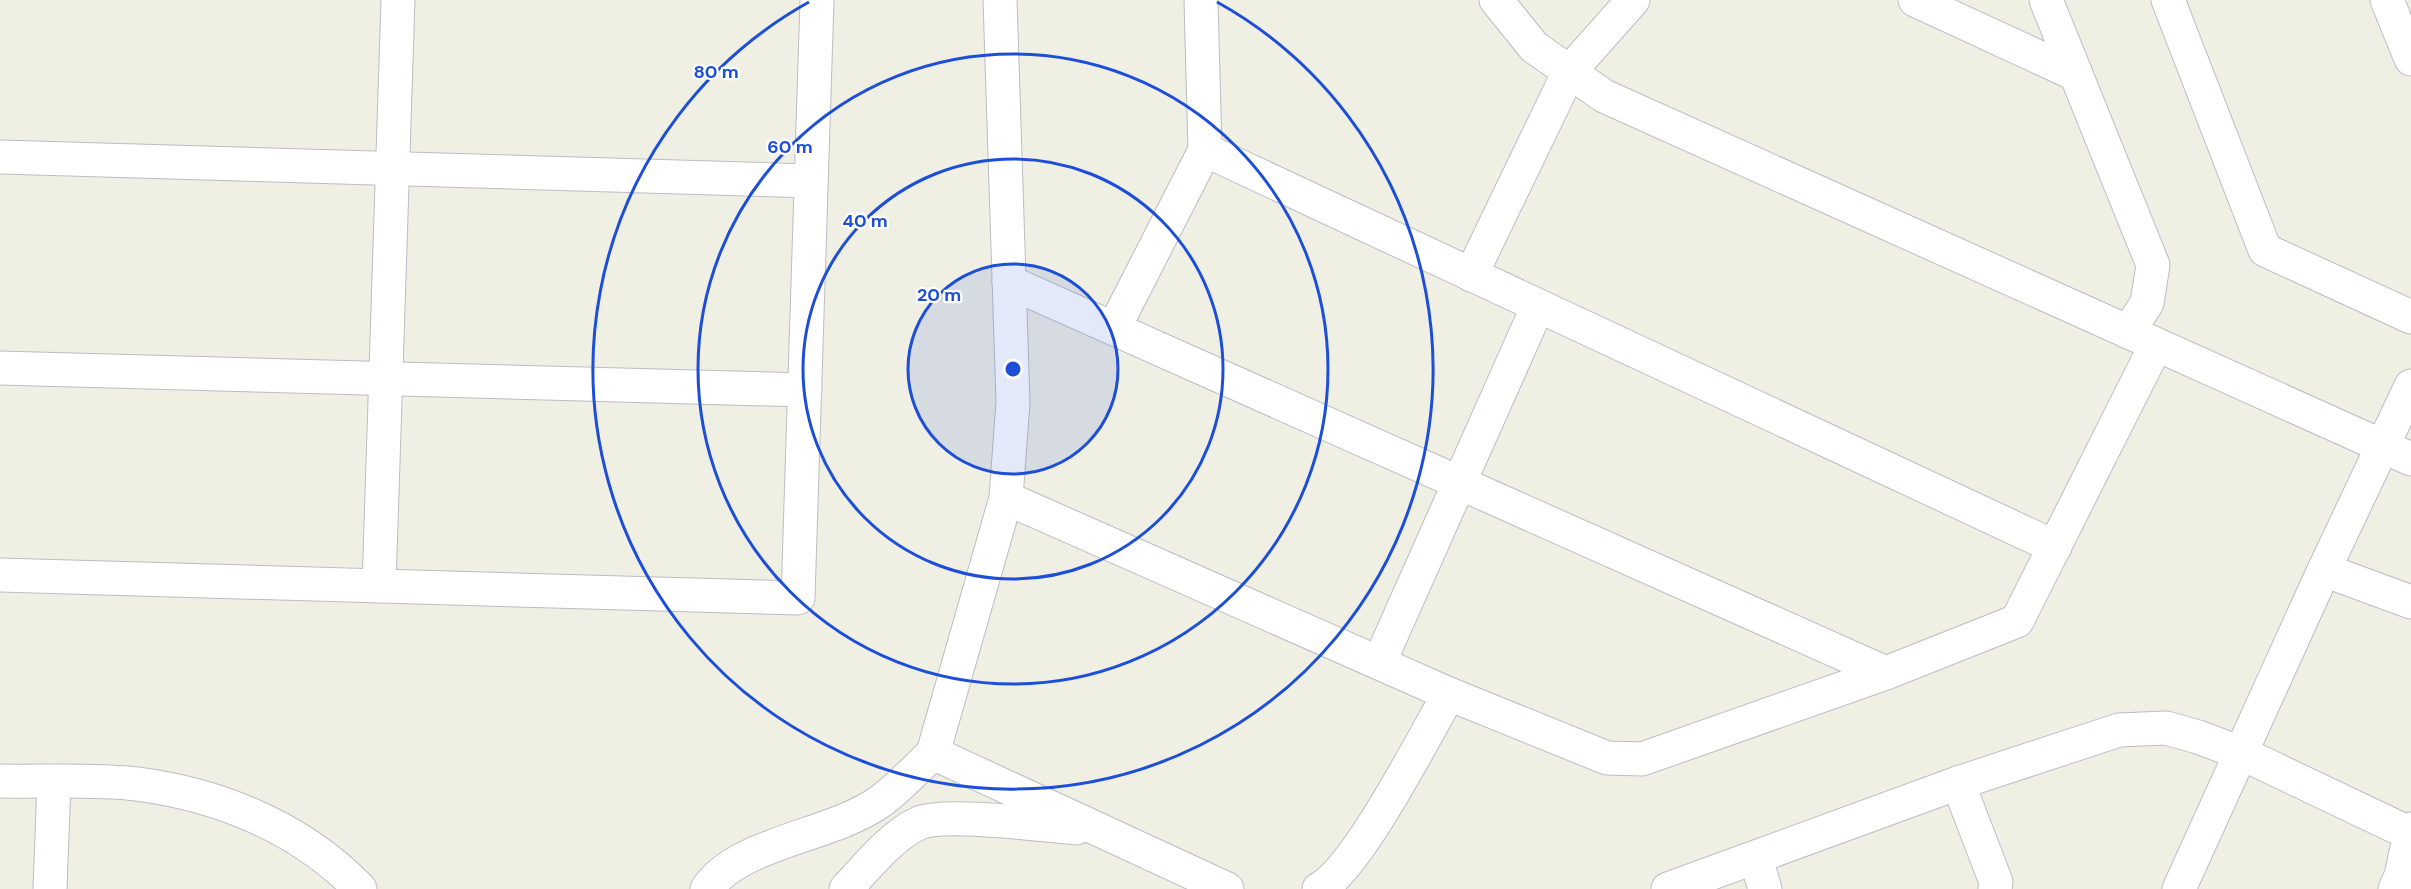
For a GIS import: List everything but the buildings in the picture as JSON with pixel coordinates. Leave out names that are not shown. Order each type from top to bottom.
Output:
[{"type":"street","points":[[379,586],[398,0]]},
{"type":"street","points":[[0,575],[798,598],[817,0]]},
{"type":"street","points":[[707,889],[744,856],[813,834],[878,803],[933,753],[1006,498],[1014,402],[1000,0]]},
{"type":"street","points":[[1114,328],[1205,150],[1201,0]]},
{"type":"street","points":[[1496,0],[1534,47],[1604,96],[2411,459]]},
{"type":"street","points":[[1471,275],[1569,72],[1633,0]]},
{"type":"street","points":[[1915,0],[2075,74]]},
{"type":"street","points":[[1006,498],[1449,694],[1607,758],[1642,759],[1886,673],[2018,621],[2055,547],[2142,339],[2153,266],[2046,0]]},
{"type":"street","points":[[2168,0],[2265,250],[2411,317]]},
{"type":"street","points":[[2387,0],[2411,59]]},
{"type":"street","points":[[1205,150],[2055,547]]},
{"type":"street","points":[[0,157],[811,181]]},
{"type":"street","points":[[1009,282],[1886,673]]},
{"type":"street","points":[[1379,663],[1538,306]]},
{"type":"street","points":[[0,368],[805,390]]},
{"type":"street","points":[[2179,889],[2381,446],[2411,386]]},
{"type":"street","points":[[2324,570],[2411,602]]},
{"type":"street","points":[[1318,889],[1328,884],[1361,843],[1449,694]]},
{"type":"street","points":[[1668,889],[1761,874],[1958,783],[2119,730],[2166,728],[2241,753],[2410,832],[2401,876],[2395,889]]},
{"type":"street","points":[[933,753],[1227,889]]},
{"type":"street","points":[[0,781],[136,784],[194,795],[246,812],[303,840],[360,889]]},
{"type":"street","points":[[50,889],[54,782]]},
{"type":"street","points":[[1958,783],[1996,882],[1995,889]]},
{"type":"street","points":[[846,889],[899,837],[919,823],[944,819],[1096,829]]}]
